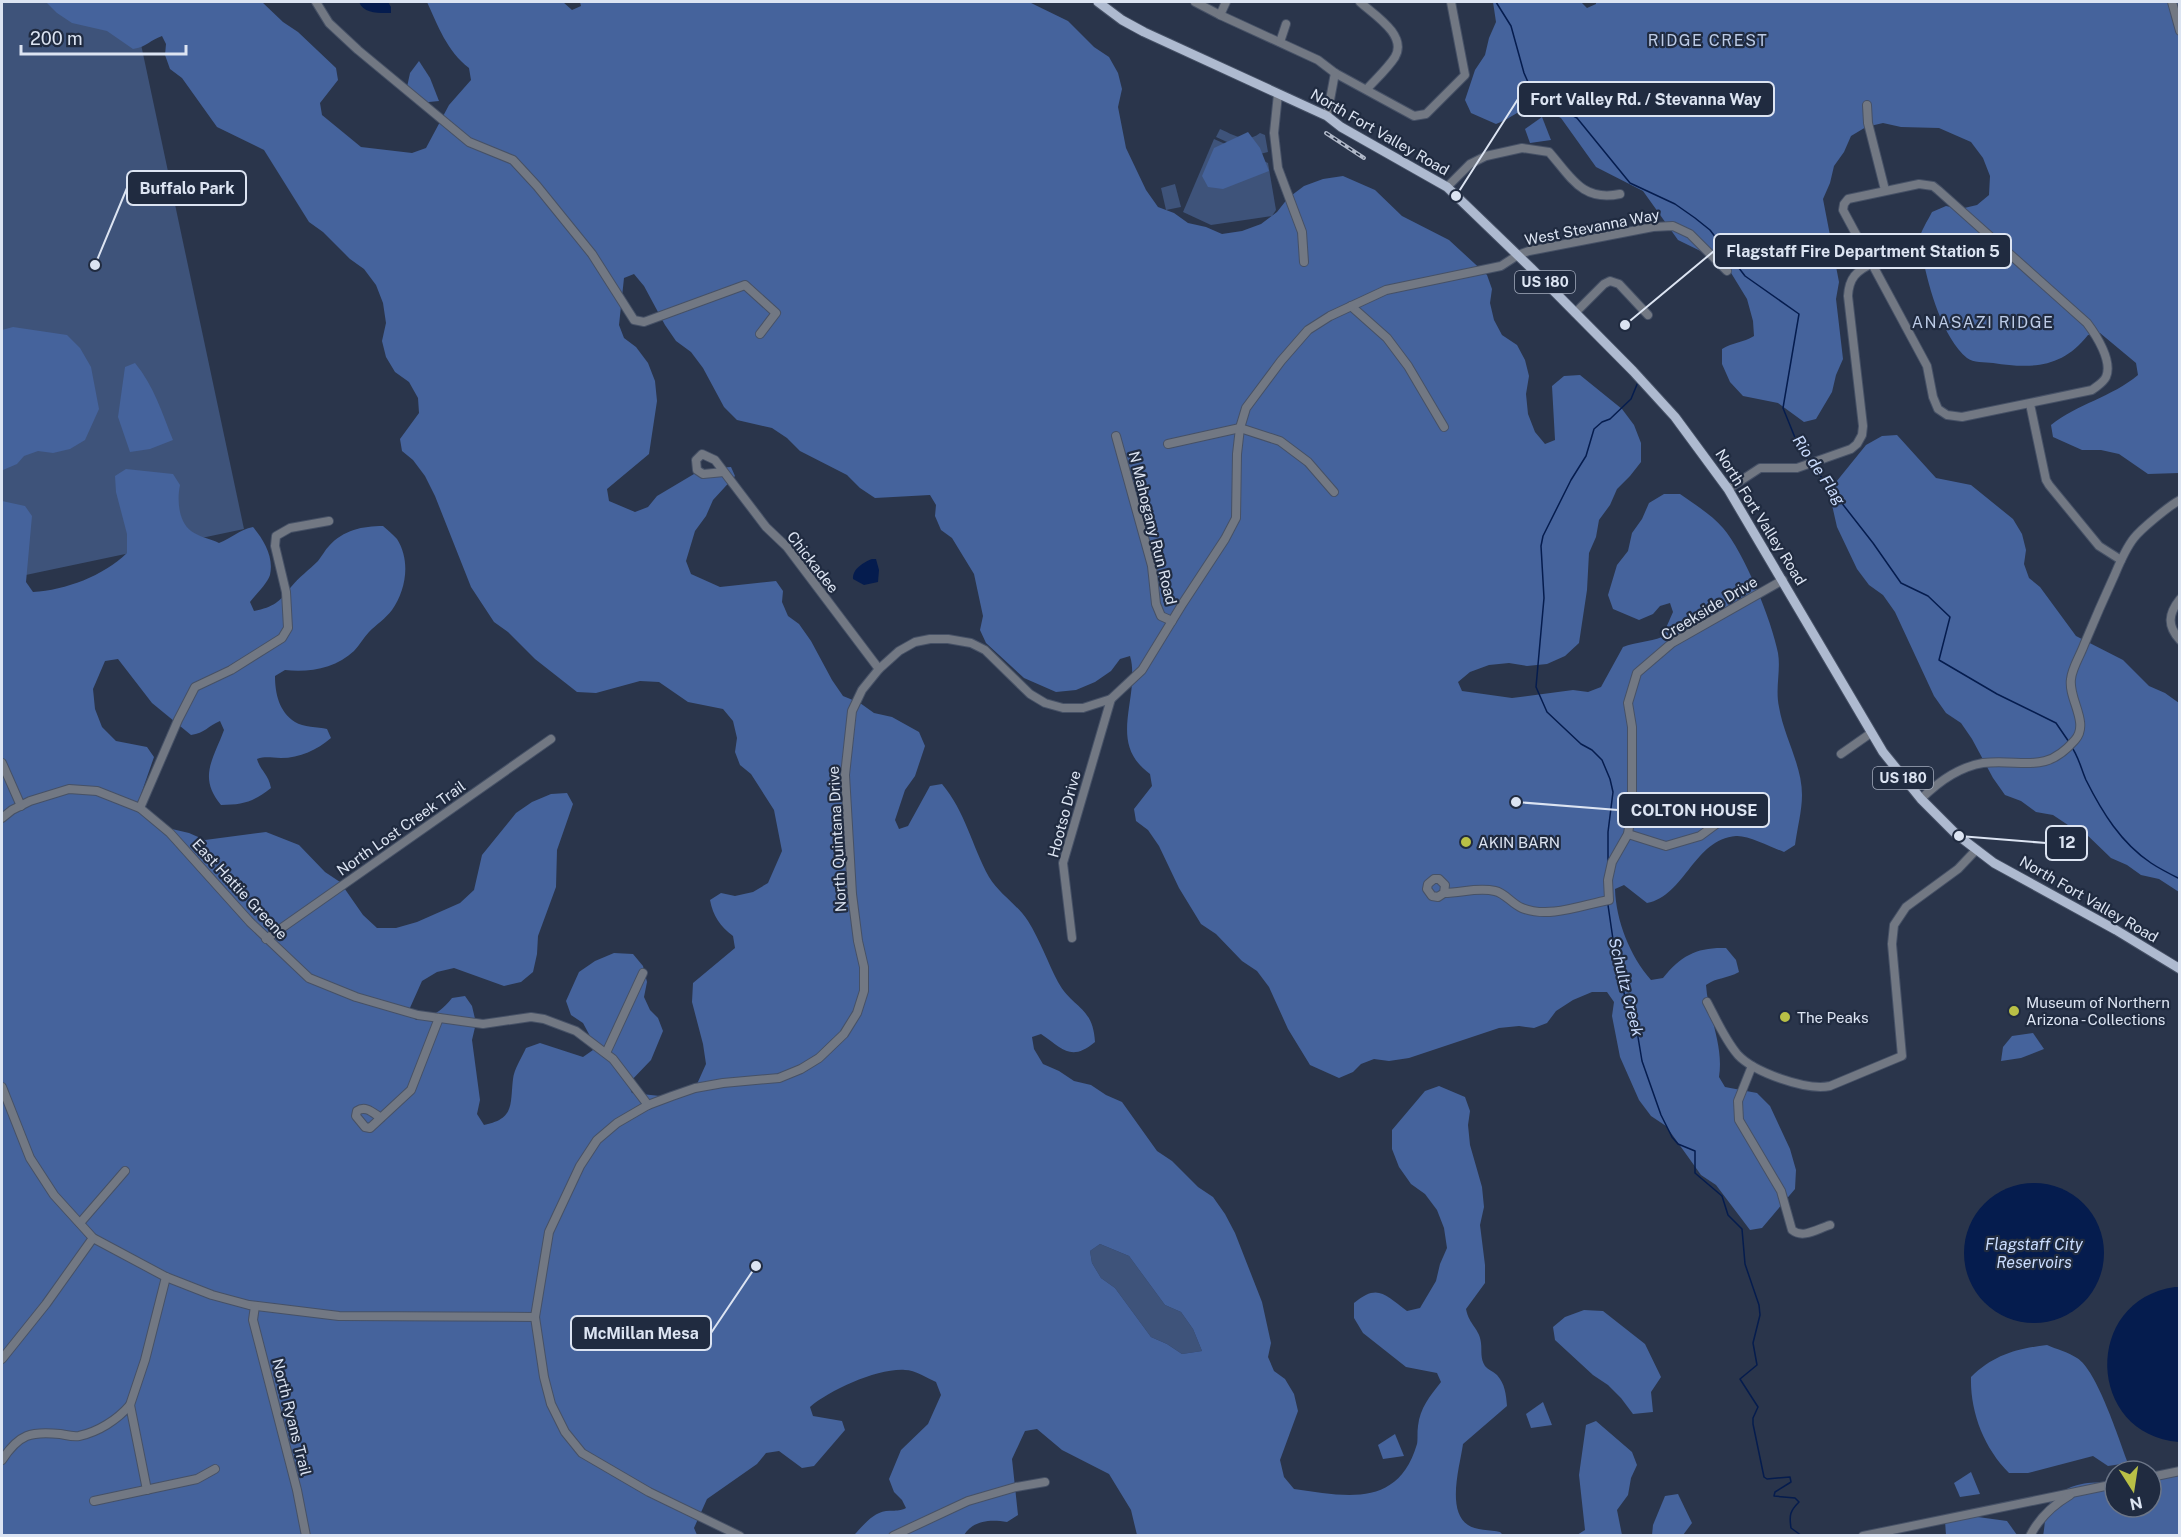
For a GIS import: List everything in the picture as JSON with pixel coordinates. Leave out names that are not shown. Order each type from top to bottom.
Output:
[{"type":"main road","name":"North Fort Valley Road","points":[[1098,2],[1122,20],[1144,32],[1327,116],[1341,127],[1447,187],[1633,371],[1675,417],[1728,489],[1871,733],[1889,760],[1921,799],[1956,834],[1994,863],[2116,930],[2180,969]]},
{"type":"street","points":[[316,2],[329,23],[358,50],[469,142],[513,160],[592,254],[634,320],[646,322],[745,285],[776,313],[760,334]]},
{"type":"street","points":[[1195,2],[1318,60],[1335,73],[1414,116],[1426,114],[1465,75],[1451,2]]},
{"type":"street","points":[[1220,15],[1226,2]]},
{"type":"street","points":[[1360,2],[1395,35],[1398,43],[1395,56],[1367,89]]},
{"type":"street","points":[[2172,2],[2180,31]]},
{"type":"street","points":[[1280,42],[1286,24]]},
{"type":"street","points":[[1327,116],[1335,73]]},
{"type":"street","points":[[1278,94],[1274,133],[1278,168],[1302,232],[1304,262]]},
{"type":"street","points":[[1867,105],[1868,123],[1885,190]]},
{"type":"street","name":"West Stevanna Way","points":[[1447,187],[1470,164],[1486,156],[1522,148],[1549,152],[1582,190],[1606,198],[1620,195]]},
{"type":"street","points":[[1919,183],[1933,186],[2086,323],[2094,332],[2106,360],[2108,368],[2106,377],[2092,390],[2030,404],[1954,418],[1942,413],[1935,403],[1927,366],[1873,263],[1846,215],[1844,204],[1848,199],[1919,183]]},
{"type":"street","name":"West Stevanna Way","points":[[1518,255],[1653,227],[1673,226],[1690,234],[1727,271]]},
{"type":"street","name":"North Quintana Drive","points":[[740,1536],[649,1492],[582,1453],[565,1432],[551,1404],[540,1357],[535,1317],[549,1232],[580,1166],[597,1140],[617,1123],[648,1105],[695,1088],[779,1078],[801,1069],[819,1058],[844,1034],[857,1013],[864,991],[864,967],[852,894],[845,775],[852,711],[862,690],[879,669],[899,651],[915,642],[948,639],[985,650],[1030,694],[1045,703],[1063,708],[1083,708],[1111,699],[1142,670],[1225,539],[1236,518],[1237,454],[1240,428],[1246,408],[1281,361],[1308,330],[1330,316],[1386,290],[1501,266],[1518,255]]},
{"type":"street","points":[[1728,489],[1760,468],[1797,468],[1857,444],[1862,435],[1863,426],[1848,296],[1853,276],[1862,268],[1873,263]]},
{"type":"street","points":[[1575,313],[1610,281],[1619,284],[1648,315]]},
{"type":"street","points":[[1351,306],[1387,338],[1408,366],[1444,427]]},
{"type":"street","points":[[2030,404],[2046,480],[2099,546],[2121,560]]},
{"type":"street","points":[[1168,444],[1240,428],[1280,441],[1308,462],[1334,492]]},
{"type":"street","name":"N Mahogany Run Road","points":[[1116,436],[1152,566],[1156,604],[1161,616],[1172,621]]},
{"type":"street","name":"Chickadee","points":[[724,472],[766,527],[787,547],[879,669]]},
{"type":"street","points":[[1921,799],[1948,777],[1964,768],[1982,764],[2045,762],[2059,756],[2076,739],[2080,734],[2081,723],[2072,693],[2072,675],[2121,560],[2134,538],[2180,500]]},
{"type":"street","points":[[140,807],[195,687],[231,670],[282,638],[288,628],[286,592],[275,546],[276,536],[290,528],[329,521]]},
{"type":"street","name":"Creekside Drive","points":[[1444,893],[1480,888],[1499,891],[1520,907],[1539,912],[1609,900],[1608,880],[1612,862],[1628,834],[1632,806],[1632,727],[1628,703],[1637,673],[1672,643],[1783,580]]},
{"type":"street","points":[[2180,599],[2172,608],[2169,618],[2170,628],[2180,640]]},
{"type":"street","name":"Hootso Drive","points":[[1072,938],[1063,863],[1111,699]]},
{"type":"street","points":[[1841,754],[1871,733]]},
{"type":"street","name":"North Lost Creek Trail","points":[[266,939],[551,739]]},
{"type":"street","points":[[2,763],[21,806]]},
{"type":"street","name":"East Hattie Greene","points":[[2,819],[21,806],[49,794],[69,789],[98,791],[140,807],[177,840],[266,939],[309,978],[356,997],[418,1015],[483,1024],[531,1017],[544,1019],[576,1031],[606,1053],[631,1081],[648,1105]]},
{"type":"street","points":[[1628,834],[1666,846],[1700,836],[1719,822],[1718,800]]},
{"type":"street","points":[[1707,1002],[1738,1054],[1752,1066],[1803,1086],[1821,1088],[1830,1086],[1902,1056],[1892,944],[1894,926],[1906,907],[1958,870],[1976,850]]},
{"type":"street","points":[[606,1053],[643,973]]},
{"type":"street","points":[[381,1118],[411,1090],[439,1018]]},
{"type":"street","points":[[1752,1066],[1738,1101],[1739,1120],[1781,1191],[1791,1230],[1799,1234],[1806,1234],[1830,1225]]},
{"type":"street","points":[[2,1087],[6,1112],[30,1158],[54,1195],[93,1238],[166,1277],[212,1295],[255,1306],[339,1316],[535,1317]]},
{"type":"street","points":[[80,1223],[125,1172]]},
{"type":"street","points":[[2,1359],[46,1304],[93,1238]]},
{"type":"street","points":[[2,1460],[18,1440],[30,1433],[77,1436],[121,1416],[129,1405],[145,1360],[166,1277]]},
{"type":"street","name":"North Ryans Trail","points":[[255,1306],[253,1320],[297,1490],[306,1536]]},
{"type":"street","points":[[129,1405],[147,1490]]},
{"type":"street","points":[[94,1501],[197,1479],[215,1469]]},
{"type":"street","points":[[2163,1475],[2180,1471]]},
{"type":"street","points":[[893,1536],[968,1501],[1016,1487],[1046,1482]]},
{"type":"street","points":[[1863,1536],[2103,1486]]},
{"type":"street","points":[[2030,1536],[2036,1523],[2059,1501],[2079,1490]]},
{"type":"shaded area","points":[[2,2],[132,2],[244,529],[2,580]]},
{"type":"shaded area","points":[[46,2],[262,2],[336,68],[338,80],[320,103],[322,115],[361,147],[412,153],[426,148],[449,105],[471,80],[469,68],[449,46],[427,2],[563,2],[572,10],[581,6],[580,2],[1029,2],[1068,21],[1094,47],[1109,57],[1118,73],[1122,89],[1118,107],[1126,148],[1146,190],[1158,207],[1174,213],[1188,223],[1222,234],[1242,231],[1261,224],[1304,186],[1323,179],[1343,176],[1375,190],[1402,216],[1449,240],[1487,275],[1492,289],[1490,303],[1494,320],[1502,335],[1517,345],[1525,360],[1529,376],[1526,394],[1528,414],[1535,432],[1545,444],[1555,440],[1552,386],[1564,376],[1580,375],[1622,409],[1634,425],[1641,443],[1641,462],[1617,489],[1610,505],[1599,520],[1596,537],[1589,553],[1587,590],[1579,643],[1565,656],[1547,664],[1489,665],[1470,672],[1458,682],[1462,691],[1512,698],[1573,690],[1588,692],[1601,687],[1623,647],[1662,637],[1673,612],[1670,603],[1660,606],[1653,614],[1639,620],[1613,609],[1608,595],[1617,565],[1628,551],[1632,533],[1649,503],[1664,494],[1680,494],[1708,514],[1719,523],[1740,553],[1763,606],[1778,653],[1779,707],[1799,773],[1802,795],[1795,845],[1784,852],[1741,836],[1722,839],[1699,857],[1681,880],[1660,898],[1647,903],[1624,885],[1615,889],[1621,926],[1643,971],[1651,980],[1663,978],[1683,958],[1707,949],[1726,948],[1736,960],[1739,972],[1706,985],[1718,1042],[1719,1077],[1725,1087],[1757,1093],[1770,1106],[1790,1149],[1796,1170],[1795,1189],[1762,1228],[1750,1230],[1716,1185],[1701,1175],[1666,1126],[1651,1116],[1639,1100],[1620,1057],[1612,1016],[1614,1002],[1607,992],[1592,992],[1573,1000],[1556,1011],[1547,1023],[1534,1028],[1519,1026],[1499,1028],[1409,1058],[1389,1061],[1374,1059],[1361,1064],[1353,1072],[1339,1078],[1310,1065],[1288,1029],[1269,987],[1257,971],[1242,961],[1216,934],[1201,924],[1179,888],[1159,846],[1148,830],[1136,821],[1134,809],[1152,786],[1150,774],[1132,754],[1127,733],[1132,684],[1130,656],[1120,659],[1111,671],[1095,682],[1076,690],[1056,692],[1024,678],[986,643],[980,630],[983,616],[974,574],[952,538],[941,530],[935,516],[936,505],[930,495],[875,498],[847,475],[800,451],[772,428],[737,420],[724,407],[703,368],[691,352],[676,341],[644,286],[634,274],[624,278],[619,325],[624,338],[636,347],[648,363],[655,381],[657,401],[649,454],[607,489],[609,501],[635,512],[648,507],[657,496],[694,474],[716,468],[731,467],[735,476],[713,500],[706,516],[695,531],[686,561],[691,574],[720,587],[776,581],[783,591],[782,602],[788,616],[799,624],[811,641],[843,696],[860,703],[874,713],[892,717],[919,732],[925,746],[915,776],[905,790],[895,820],[899,829],[908,826],[930,786],[942,784],[957,806],[989,877],[1028,921],[1058,982],[1090,1021],[1095,1042],[1080,1051],[1067,1051],[1041,1034],[1032,1037],[1034,1049],[1043,1064],[1074,1081],[1091,1085],[1122,1102],[1157,1151],[1213,1197],[1225,1214],[1235,1233],[1262,1302],[1271,1343],[1268,1357],[1274,1371],[1285,1379],[1294,1394],[1298,1411],[1280,1460],[1284,1477],[1294,1489],[1332,1494],[1368,1494],[1383,1489],[1397,1479],[1408,1465],[1417,1444],[1418,1426],[1423,1408],[1441,1382],[1437,1373],[1406,1367],[1363,1333],[1354,1318],[1354,1303],[1362,1297],[1376,1293],[1387,1296],[1407,1311],[1420,1308],[1436,1281],[1447,1248],[1444,1228],[1437,1210],[1425,1194],[1411,1184],[1399,1167],[1392,1149],[1392,1130],[1425,1091],[1439,1086],[1465,1097],[1470,1111],[1468,1125],[1470,1145],[1482,1187],[1484,1207],[1480,1225],[1485,1265],[1485,1283],[1466,1309],[1480,1338],[1483,1363],[1502,1382],[1507,1406],[1463,1444],[1457,1475],[1456,1499],[1461,1518],[1468,1525],[1500,1532],[1503,1535],[1137,1535],[1131,1510],[1109,1474],[1062,1450],[1037,1429],[1025,1431],[1012,1459],[1018,1515],[1007,1522],[983,1522],[972,1526],[964,1535],[854,1535],[876,1514],[906,1508],[894,1492],[889,1479],[901,1450],[928,1424],[941,1395],[936,1382],[909,1370],[894,1370],[855,1381],[810,1407],[813,1416],[842,1421],[845,1430],[814,1466],[802,1468],[779,1451],[766,1453],[757,1464],[707,1499],[694,1528],[697,1535],[2,1535],[2,501],[25,506],[32,516],[26,582],[33,592],[71,585],[107,569],[127,553],[127,534],[116,492],[115,476],[126,469],[173,474],[180,485],[179,503],[183,522],[198,535],[219,543],[253,527],[261,537],[271,562],[270,575],[250,602],[254,611],[267,608],[279,600],[341,536],[361,528],[383,526],[397,539],[404,557],[405,575],[401,594],[390,613],[369,632],[354,651],[339,662],[313,670],[285,670],[275,676],[277,695],[285,713],[298,724],[327,729],[331,738],[314,750],[301,755],[288,758],[257,759],[271,788],[259,797],[242,803],[221,805],[210,786],[209,777],[212,760],[224,730],[220,721],[200,733],[191,735],[152,703],[118,659],[105,661],[93,689],[95,709],[102,727],[116,741],[147,747],[154,757],[139,800],[144,813],[172,829],[205,840],[266,832],[299,845],[325,872],[340,882],[363,915],[377,928],[396,928],[417,922],[460,903],[474,890],[482,855],[516,813],[532,802],[551,794],[567,793],[573,804],[557,850],[556,887],[538,936],[533,972],[521,982],[504,986],[454,968],[437,972],[422,981],[409,1010],[416,1020],[422,1019],[436,1013],[452,998],[465,996],[472,1006],[476,1023],[472,1040],[480,1100],[477,1114],[484,1125],[501,1119],[509,1109],[516,1067],[526,1048],[540,1043],[583,1057],[593,1050],[591,1038],[583,1023],[571,1015],[566,1001],[579,972],[595,961],[614,953],[633,954],[643,966],[647,982],[644,997],[650,1010],[658,1018],[663,1031],[651,1060],[628,1084],[632,1093],[679,1098],[693,1093],[706,1064],[692,1002],[693,983],[735,948],[733,936],[718,920],[710,900],[721,893],[735,896],[753,892],[768,883],[782,851],[774,810],[751,774],[740,765],[735,752],[737,738],[733,721],[723,709],[688,702],[659,682],[640,681],[596,693],[577,692],[535,659],[508,632],[494,622],[471,587],[425,476],[413,460],[402,451],[400,439],[419,413],[418,398],[409,382],[395,372],[386,357],[382,341],[386,323],[383,303],[376,285],[364,269],[309,222],[264,150],[217,127],[182,78],[170,69],[165,55],[166,44],[162,36],[142,47],[133,49],[107,31],[72,23]],"holes":[[[1100,1244],[1129,1256],[1165,1305],[1181,1312],[1193,1329],[1202,1351],[1182,1354],[1151,1337],[1115,1288],[1101,1278],[1092,1263],[1090,1251]]]},
{"type":"shaded area","points":[[1493,2],[1581,2],[1587,8],[1596,2],[2179,2],[2179,473],[2148,474],[2119,454],[2101,450],[2082,450],[2053,437],[2051,425],[2072,411],[2128,383],[2138,375],[2136,363],[2100,333],[2088,335],[2068,354],[2045,364],[2021,366],[1972,361],[1958,349],[1938,312],[1919,241],[1932,212],[1946,206],[1960,209],[1977,205],[1989,195],[1990,176],[1983,158],[1971,142],[1939,128],[1901,127],[1883,123],[1866,127],[1851,136],[1834,166],[1823,199],[1839,282],[1836,299],[1843,359],[1832,392],[1816,419],[1804,422],[1778,403],[1743,396],[1730,382],[1722,364],[1722,349],[1754,336],[1753,321],[1747,299],[1725,263],[1678,240],[1643,191],[1596,167],[1561,118],[1532,105],[1496,124],[1471,113],[1465,100],[1475,70],[1485,55],[1496,22]]},
{"type":"shaded area","points":[[419,61],[430,78],[439,101],[419,103],[407,87],[410,73]]},
{"type":"shaded area","points":[[1542,117],[1551,140],[1530,143],[1525,129]]},
{"type":"shaded area","points":[[1220,129],[1245,138],[1260,133],[1265,135],[1268,152],[1256,155],[1216,137]]},
{"type":"shaded area","points":[[1248,132],[1260,148],[1269,171],[1223,189],[1208,187],[1202,176],[1214,148]]},
{"type":"shaded area","points":[[1214,139],[1268,163],[1276,210],[1272,216],[1211,225],[1183,212]]},
{"type":"shaded area","points":[[1175,184],[1181,207],[1166,210],[1161,188]]},
{"type":"shaded area","points":[[13,327],[67,335],[80,348],[91,367],[99,409],[85,440],[70,449],[53,453],[38,451],[24,456],[17,464],[2,470],[2,330]]},
{"type":"shaded area","points":[[135,363],[152,390],[173,440],[150,449],[130,452],[118,417],[125,367]]},
{"type":"shaded area","points":[[1897,435],[1936,478],[1971,485],[2013,519],[2022,534],[2026,550],[2024,564],[2029,578],[2040,587],[2076,636],[2123,660],[2149,686],[2179,703],[2179,892],[2159,879],[2141,875],[2111,858],[2084,832],[2053,815],[2036,812],[2021,801],[2005,795],[1961,723],[1946,713],[1934,696],[1895,612],[1883,595],[1869,585],[1857,569],[1837,527],[1832,505],[1832,487],[1866,445],[1882,436]]},
{"type":"shaded area","points":[[2033,1033],[2044,1049],[2021,1058],[2001,1061],[2003,1047],[2012,1036]]},
{"type":"shaded area","points":[[1100,1244],[1129,1256],[1165,1305],[1181,1312],[1193,1329],[1202,1351],[1182,1354],[1151,1337],[1115,1288],[1101,1278],[1092,1263],[1090,1251]]},
{"type":"shaded area","points":[[1584,1310],[1603,1311],[1645,1344],[1661,1377],[1651,1392],[1653,1412],[1633,1414],[1608,1385],[1593,1375],[1555,1340],[1553,1327],[1565,1317]]},
{"type":"shaded area","points":[[2047,1345],[2077,1358],[2085,1365],[2100,1390],[2127,1459],[2103,1459],[2103,1463],[2093,1456],[2028,1473],[2009,1473],[1992,1452],[1980,1429],[1973,1403],[1971,1377],[1997,1358]]},
{"type":"shaded area","points":[[1543,1402],[1552,1425],[1531,1428],[1526,1414]]},
{"type":"shaded area","points":[[1596,1421],[1632,1452],[1637,1465],[1631,1478],[1628,1495],[1617,1510],[1622,1535],[1577,1535],[1585,1530],[1579,1475],[1586,1425]]},
{"type":"shaded area","points":[[1395,1434],[1404,1456],[1383,1459],[1378,1445]]},
{"type":"shaded area","points":[[2179,1470],[2179,1535],[2043,1536],[2050,1503],[2063,1491],[2080,1484],[2103,1483],[2103,1519],[2163,1519],[2163,1475]]},
{"type":"shaded area","points":[[1971,1472],[1980,1494],[1960,1497],[1954,1483]]},
{"type":"shaded area","points":[[1678,1494],[1692,1523],[1683,1535],[1652,1535],[1653,1525],[1665,1496]]},
{"type":"shaded area","points":[[1956,1514],[2007,1521],[2017,1535],[1946,1535],[1945,1521]]},
{"type":"water","points":[[359,2],[388,2],[391,13],[368,11]]},
{"type":"water","points":[[876,559],[879,570],[878,582],[864,585],[853,579],[856,569]]},
{"type":"water","name":"Flagstaff City Reservoirs","points":[[2034,1183],[2061,1188],[2084,1203],[2099,1226],[2104,1253],[2099,1280],[2084,1303],[2061,1318],[2034,1323],[2007,1318],[1984,1303],[1969,1280],[1964,1253],[1969,1226],[1984,1203],[2007,1188]]},
{"type":"water","points":[[2179,1287],[2179,1442],[2148,1434],[2126,1417],[2112,1393],[2107,1367],[2111,1340],[2123,1316],[2145,1297]]},
{"type":"waterway","name":"Rio de Flag","points":[[1496,2],[1511,26],[1524,73],[1531,89],[1548,102],[1577,118],[1630,183],[1675,204],[1695,218],[1710,230],[1745,276],[1799,314],[1783,408],[1798,445],[1809,461]]},
{"type":"waterway","name":"Schultz Creek","points":[[1608,864],[1608,832],[1613,792],[1610,779],[1602,760],[1547,712],[1536,687],[1544,598],[1541,546],[1543,536],[1571,480],[1586,456],[1594,429],[1610,419],[1631,399],[1638,382]]},
{"type":"waterway","name":"Rio de Flag","points":[[1812,465],[1901,583],[1928,596],[1950,617],[1939,660],[1997,694],[2056,723],[2069,742]]},
{"type":"waterway","name":"Rio de Flag","points":[[2071,746],[2099,804],[2121,836],[2140,855],[2180,879]]},
{"type":"waterway","name":"Schultz Creek","points":[[1608,905],[1616,960],[1625,997],[1635,1019],[1642,1061],[1661,1115],[1678,1144],[1695,1151],[1695,1173],[1722,1196],[1728,1215],[1742,1229],[1745,1264],[1759,1305],[1760,1315],[1753,1343],[1757,1365],[1740,1379],[1758,1407],[1753,1424],[1764,1477],[1767,1479],[1790,1477],[1791,1482],[1775,1492],[1774,1496],[1795,1498],[1799,1502],[1790,1516],[1790,1524],[1791,1528],[1802,1536]]},
{"type":"railway","points":[[1326,133],[1364,158]]},
{"type":"place","name":"Fort Valley Rd. / Stevanna Way","points":[[1456,196]]},
{"type":"place","name":"Buffalo Park","points":[[95,265]]},
{"type":"place","name":"Flagstaff Fire Department Station 5","points":[[1625,325]]},
{"type":"place","name":"COLTON HOUSE","points":[[1516,802]]},
{"type":"place","name":"12","points":[[1959,836]]},
{"type":"place","name":"AKIN BARN","points":[[1466,842]]},
{"type":"place","name":"Museum of Northern Arizona - Collections","points":[[2014,1011]]},
{"type":"place","name":"The Peaks","points":[[1785,1017]]},
{"type":"place","name":"McMillan Mesa","points":[[756,1266]]},
{"type":"district","name":"RIDGE CREST","points":[[1708,40]]},
{"type":"district","name":"ANASAZI RIDGE","points":[[1983,322]]}]
